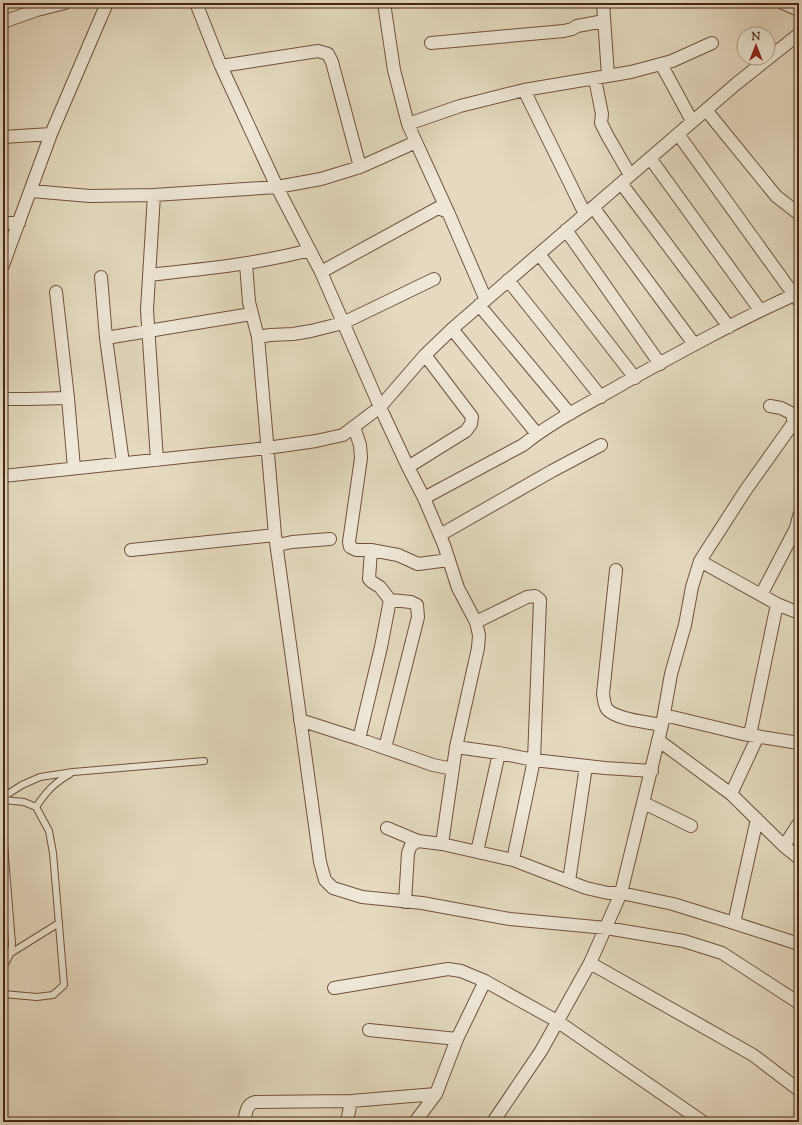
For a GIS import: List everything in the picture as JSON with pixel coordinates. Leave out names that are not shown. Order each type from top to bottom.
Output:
[{"type":"street","points":[[3,22],[37,10],[65,3]]},
{"type":"street","points":[[3,265],[31,191],[50,134],[107,3]]},
{"type":"street","points":[[196,3],[221,66],[277,187],[321,272],[380,407],[424,498],[440,535],[458,588],[476,622],[479,635],[478,648],[456,747],[442,844]]},
{"type":"street","points":[[603,3],[608,76]]},
{"type":"street","points":[[783,3],[799,10]]},
{"type":"street","points":[[388,4],[394,70],[408,124],[448,212],[483,302],[570,414]]},
{"type":"street","points":[[431,43],[564,31],[577,26],[604,21]]},
{"type":"street","points":[[3,476],[267,448],[343,435],[380,407],[425,355],[508,280],[692,121],[799,34]]},
{"type":"street","points":[[408,124],[460,106],[524,90],[631,72],[683,57],[712,43]]},
{"type":"street","points":[[221,66],[318,51],[328,54],[332,62],[360,167]]},
{"type":"street","points":[[661,64],[692,121]]},
{"type":"street","points":[[595,79],[602,114],[601,122],[626,179],[729,327]]},
{"type":"street","points":[[524,90],[589,211],[694,344]]},
{"type":"street","points":[[706,110],[776,196],[799,214]]},
{"type":"street","points":[[3,137],[50,134]]},
{"type":"street","points":[[424,498],[523,445],[537,434],[570,414],[694,344],[760,310],[797,298],[678,134]]},
{"type":"street","points":[[31,191],[90,196],[154,195],[277,187],[321,179],[360,167],[416,142]]},
{"type":"street","points":[[650,158],[760,310]]},
{"type":"street","points":[[154,195],[147,310],[157,460]]},
{"type":"street","points":[[321,272],[438,208],[448,212]]},
{"type":"street","points":[[3,222],[19,223]]},
{"type":"street","points":[[566,230],[660,364]]},
{"type":"street","points":[[149,275],[246,264],[280,258],[310,250]]},
{"type":"street","points":[[539,254],[635,378]]},
{"type":"street","points":[[246,264],[251,314],[258,337],[276,540],[320,862],[325,880],[333,888],[362,897],[405,902],[510,919],[606,928],[684,941],[722,953],[799,1003]]},
{"type":"street","points":[[101,277],[106,338],[123,463]]},
{"type":"street","points":[[258,337],[312,332],[343,323],[434,279]]},
{"type":"street","points":[[508,280],[601,397]]},
{"type":"street","points":[[56,292],[74,468]]},
{"type":"street","points":[[106,338],[251,314]]},
{"type":"street","points":[[452,330],[537,434]]},
{"type":"street","points":[[408,467],[466,431],[471,424],[472,417],[425,355]]},
{"type":"street","points":[[3,399],[28,400],[68,398]]},
{"type":"street","points":[[493,1122],[541,1051],[590,963],[621,893],[652,771],[671,674],[685,625],[692,587],[700,561],[745,491],[794,422],[791,413],[781,408],[770,406]]},
{"type":"street","points":[[354,427],[360,445],[361,463],[349,542],[350,547],[356,550],[371,550],[398,555],[418,564],[449,560]]},
{"type":"street","points":[[440,535],[552,471],[601,445]]},
{"type":"street","points":[[761,595],[796,528],[799,516]]},
{"type":"street","points":[[131,550],[276,540],[292,542],[330,539]]},
{"type":"street","points":[[371,550],[370,579],[372,582],[380,587],[390,600],[411,602],[416,605],[418,617],[385,748]]},
{"type":"street","points":[[700,561],[777,604],[799,613]]},
{"type":"street","points":[[616,570],[603,694],[605,705],[608,710],[616,716],[663,720],[799,743]]},
{"type":"street","points":[[476,622],[527,597],[535,596],[540,600],[534,760],[513,860]]},
{"type":"street","points":[[359,739],[381,647],[390,600]]},
{"type":"street","points":[[731,794],[754,736],[777,604]]},
{"type":"street","points":[[300,720],[433,765],[453,769]]},
{"type":"street","points":[[658,740],[731,794],[784,846],[799,858]]},
{"type":"street","points":[[456,747],[534,760],[652,771]]},
{"type":"street","points":[[477,852],[499,753]]},
{"type":"street","points":[[569,881],[586,766]]},
{"type":"street","points":[[644,802],[691,826]]},
{"type":"street","points":[[734,923],[756,819]]},
{"type":"street","points":[[784,846],[799,823]]},
{"type":"street","points":[[387,828],[418,841],[442,844],[513,860],[594,890],[608,893],[621,893],[673,904],[799,944]]},
{"type":"street","points":[[405,902],[408,853],[411,845],[418,841]]},
{"type":"street","points":[[590,963],[753,1055],[799,1090]]},
{"type":"street","points":[[334,988],[448,969],[461,971],[486,981],[557,1021],[703,1122]]},
{"type":"street","points":[[415,1122],[436,1094],[457,1039],[486,981]]},
{"type":"street","points":[[369,1030],[457,1039]]},
{"type":"street","points":[[244,1122],[251,1103],[351,1101],[436,1094]]},
{"type":"street","points":[[347,1122],[351,1101]]},
{"type":"lane","points":[[3,799],[22,785],[40,777],[73,772],[204,761]]},
{"type":"lane","points":[[36,807],[45,793],[58,781],[73,772]]},
{"type":"lane","points":[[3,799],[24,802],[36,807],[48,831],[53,853],[64,985],[53,995],[37,997],[3,994]]},
{"type":"lane","points":[[3,832],[12,944],[9,960],[3,966]]},
{"type":"lane","points":[[11,952],[59,923]]}]
